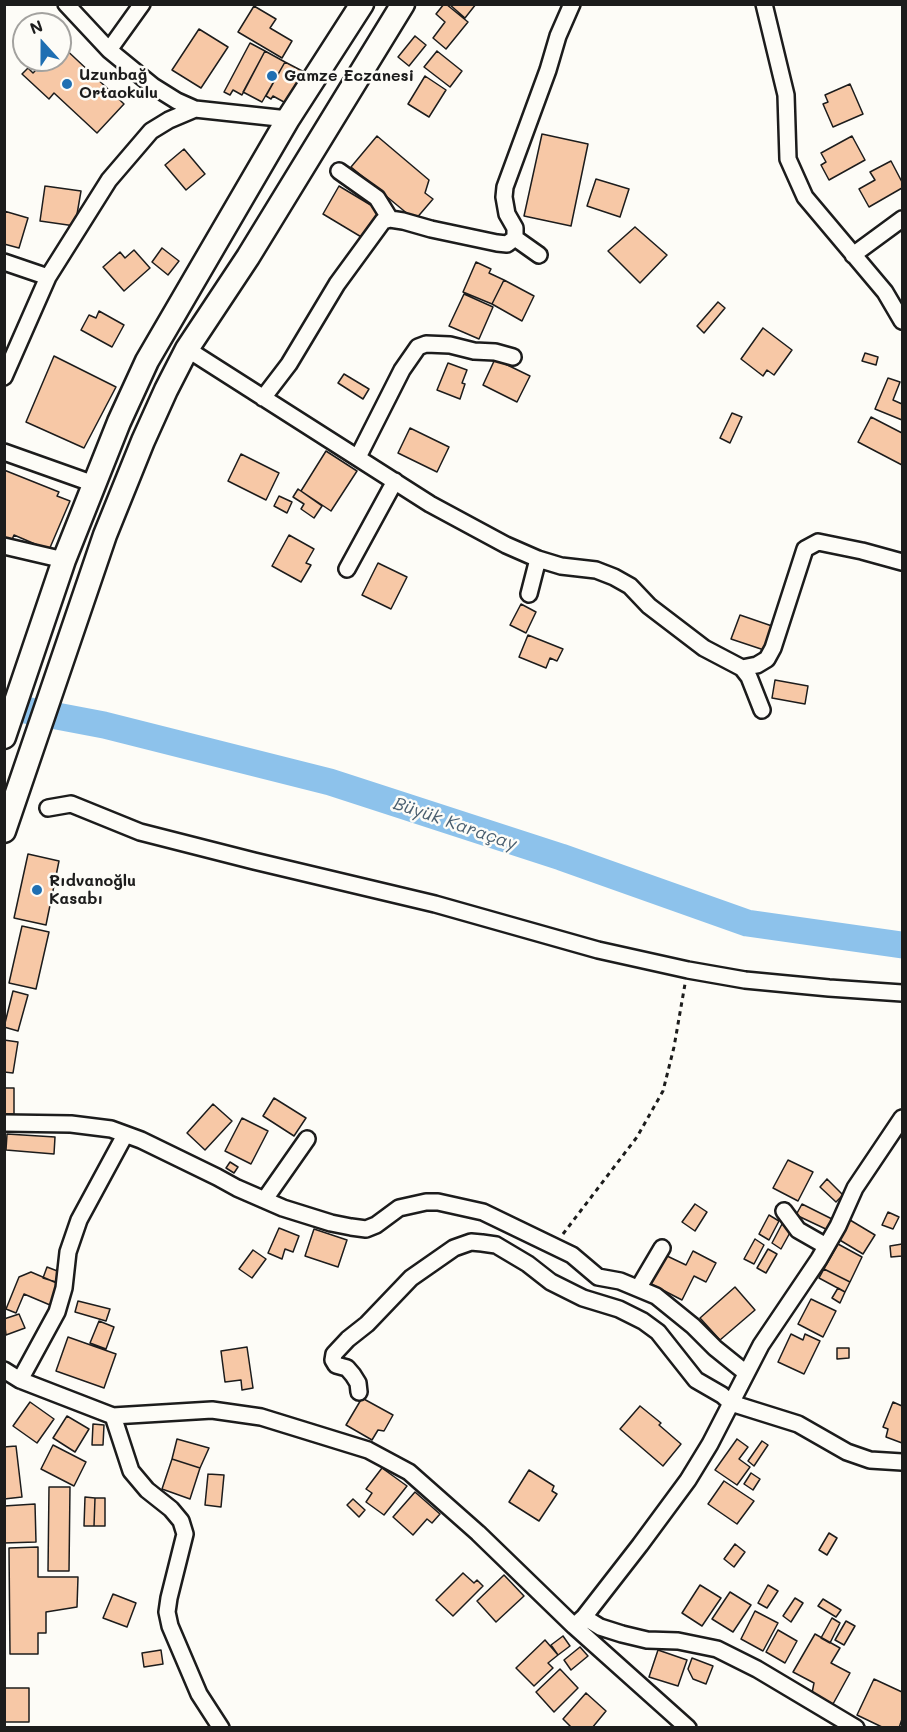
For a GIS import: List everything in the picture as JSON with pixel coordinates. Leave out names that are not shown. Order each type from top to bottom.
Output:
[{"type":"highway","points":[[4,737],[64,560],[119,422],[147,362],[288,119],[362,4]]},
{"type":"highway","points":[[6,824],[84,593],[143,441],[188,350],[248,257],[403,4]]},
{"type":"street","points":[[66,4],[109,50],[153,86],[177,101],[195,108],[288,119]]},
{"type":"street","points":[[109,50],[142,4]]},
{"type":"street","points":[[515,238],[515,228],[507,214],[505,187],[548,70],[558,36],[572,4]]},
{"type":"street","points":[[764,4],[786,96],[789,159],[805,197],[885,292],[903,321]]},
{"type":"street","points":[[4,377],[48,277],[109,180],[151,130],[195,108]]},
{"type":"street","points":[[339,171],[377,198],[390,219]]},
{"type":"street","points":[[263,398],[288,364],[336,284],[382,221],[390,219],[497,243],[507,244],[515,238]]},
{"type":"street","points":[[853,255],[903,219]]},
{"type":"street","points":[[515,238],[539,255]]},
{"type":"street","points":[[4,262],[48,277]]},
{"type":"street","points":[[358,458],[402,370],[418,347],[426,344],[450,345],[513,357]]},
{"type":"street","points":[[188,350],[429,504],[468,525],[538,559],[578,569],[596,570],[630,586],[649,606],[704,648],[742,668],[749,677],[762,710]]},
{"type":"street","points":[[4,452],[94,484]]},
{"type":"street","points":[[347,569],[395,481]]},
{"type":"street","points":[[742,668],[757,665],[767,659],[773,648],[805,549],[818,542],[903,562]]},
{"type":"street","points":[[4,546],[64,560]]},
{"type":"street","points":[[529,594],[538,559]]},
{"type":"street","points":[[48,808],[70,804],[140,832],[288,870],[435,904],[598,950],[688,970],[745,980],[903,993]]},
{"type":"street","points":[[579,1621],[682,1488],[710,1444],[762,1345],[838,1226],[855,1188],[903,1118]]},
{"type":"street","points":[[4,1123],[96,1126],[125,1135],[283,1208],[351,1227],[366,1229],[376,1225],[399,1208],[413,1204],[438,1202],[483,1212],[572,1255],[598,1277],[639,1287],[665,1302],[746,1373]]},
{"type":"street","points":[[20,1380],[57,1312],[64,1288],[68,1252],[79,1220],[125,1135]]},
{"type":"street","points":[[265,1199],[307,1139]]},
{"type":"street","points":[[784,1211],[798,1230],[826,1246]]},
{"type":"street","points":[[359,1392],[358,1383],[353,1375],[346,1368],[336,1365],[333,1360],[334,1354],[367,1324],[411,1278],[454,1248],[471,1242],[482,1243],[496,1245],[528,1264],[551,1282],[583,1298],[619,1309],[643,1321],[658,1332],[696,1380],[731,1403],[798,1424],[847,1452],[870,1460],[903,1462]]},
{"type":"street","points":[[639,1287],[662,1248]]},
{"type":"street","points":[[4,1370],[20,1380],[113,1416],[212,1410],[261,1417],[368,1450],[409,1472],[579,1621],[688,1728]]},
{"type":"street","points":[[113,1416],[131,1471],[147,1490],[171,1509],[181,1521],[185,1533],[167,1612],[170,1626],[199,1694],[221,1728]]},
{"type":"street","points":[[579,1621],[647,1640],[678,1641],[717,1649],[767,1675],[856,1728]]},
{"type":"path","points":[[554,1245],[637,1137],[663,1091],[675,1047],[688,970]]},
{"type":"building","points":[[444,4],[468,22],[446,49],[433,38],[445,22],[436,14]]},
{"type":"building","points":[[449,4],[476,4],[465,18]]},
{"type":"building","points":[[254,6],[276,19],[270,28],[292,41],[282,58],[238,32]]},
{"type":"building","points":[[199,29],[228,47],[201,88],[172,70]]},
{"type":"building","points":[[415,36],[426,45],[409,66],[398,57]]},
{"type":"building","points":[[250,43],[265,51],[242,95],[233,90],[230,95],[224,92]]},
{"type":"building","points":[[265,51],[285,62],[262,102],[243,92]]},
{"type":"building","points":[[437,51],[462,71],[450,87],[424,67]]},
{"type":"building","name":"Uzunbağ Ortaokulu","points":[[72,55],[124,104],[97,133],[54,93],[49,99],[22,74],[24,72],[72,72]]},
{"type":"building","points":[[285,62],[308,74],[293,107],[273,96],[271,99],[266,96]]},
{"type":"building","points":[[425,76],[446,90],[429,117],[408,104]]},
{"type":"building","points":[[850,84],[863,114],[833,127],[823,104],[828,102],[825,95]]},
{"type":"building","points":[[542,134],[588,144],[571,226],[524,216]]},
{"type":"building","points":[[377,136],[429,180],[425,193],[433,199],[415,220],[351,167]]},
{"type":"building","points":[[852,136],[865,160],[829,180],[821,165],[826,162],[821,153]]},
{"type":"building","points":[[184,149],[205,174],[186,190],[165,165]]},
{"type":"building","points":[[891,161],[902,182],[902,188],[869,207],[859,189],[875,180],[870,172]]},
{"type":"building","points":[[596,179],[629,189],[620,217],[587,206]]},
{"type":"building","points":[[45,186],[81,191],[75,226],[40,221]]},
{"type":"building","points":[[339,186],[379,210],[363,238],[323,214]]},
{"type":"building","points":[[4,211],[28,218],[19,248],[4,244]]},
{"type":"building","points":[[635,227],[667,255],[640,283],[608,251]]},
{"type":"building","points":[[162,248],[179,261],[168,275],[152,262]]},
{"type":"building","points":[[134,250],[150,268],[124,291],[103,267],[120,252],[125,258]]},
{"type":"building","points":[[476,262],[491,269],[489,273],[504,280],[492,304],[463,292]]},
{"type":"building","points":[[504,280],[534,296],[522,321],[492,304]]},
{"type":"building","points":[[464,294],[493,307],[479,339],[449,326]]},
{"type":"building","points":[[718,302],[725,308],[704,333],[697,326]]},
{"type":"building","points":[[99,311],[124,325],[112,347],[81,330],[89,315],[96,318]]},
{"type":"building","points":[[763,328],[792,350],[774,375],[767,370],[763,376],[741,359]]},
{"type":"building","points":[[865,353],[878,357],[876,365],[862,361]]},
{"type":"building","points":[[54,356],[116,387],[84,448],[26,422]]},
{"type":"building","points":[[495,359],[530,376],[517,402],[483,385]]},
{"type":"building","points":[[448,363],[467,370],[462,383],[465,384],[460,399],[437,390]]},
{"type":"building","points":[[344,374],[369,389],[363,399],[338,383]]},
{"type":"building","points":[[888,378],[900,382],[893,400],[902,404],[902,420],[875,409]]},
{"type":"building","points":[[732,413],[742,417],[730,443],[720,438]]},
{"type":"building","points":[[871,417],[902,433],[902,465],[858,442]]},
{"type":"building","points":[[410,428],[449,447],[437,472],[398,453]]},
{"type":"building","points":[[326,451],[357,471],[331,511],[301,491]]},
{"type":"building","points":[[241,454],[279,473],[266,500],[228,481]]},
{"type":"building","points":[[4,470],[59,492],[57,496],[70,501],[49,550],[14,535],[11,542],[4,539]]},
{"type":"building","points":[[298,489],[322,506],[314,518],[301,509],[304,504],[293,497]]},
{"type":"building","points":[[279,496],[292,502],[287,513],[274,506]]},
{"type":"building","points":[[289,535],[314,549],[306,563],[311,565],[301,582],[272,566]]},
{"type":"building","points":[[378,563],[407,577],[391,609],[362,595]]},
{"type":"building","points":[[521,604],[536,612],[526,633],[510,625]]},
{"type":"building","points":[[740,615],[772,626],[764,650],[731,639]]},
{"type":"building","points":[[528,635],[563,649],[557,661],[550,658],[546,668],[519,657]]},
{"type":"building","points":[[775,680],[808,686],[805,704],[772,698]]},
{"type":"building","name":"Rıdvanoğlu Kasabı","points":[[28,854],[59,861],[46,925],[14,918]]},
{"type":"building","points":[[22,926],[49,932],[36,989],[9,983]]},
{"type":"building","points":[[13,991],[28,995],[18,1031],[4,1027]]},
{"type":"building","points":[[4,1040],[18,1042],[13,1073],[4,1072]]},
{"type":"building","points":[[4,1088],[14,1088],[14,1114],[4,1114]]},
{"type":"building","points":[[274,1098],[306,1118],[294,1136],[263,1116]]},
{"type":"building","points":[[213,1104],[232,1121],[205,1150],[187,1133]]},
{"type":"building","points":[[242,1118],[268,1131],[251,1164],[225,1151]]},
{"type":"building","points":[[7,1134],[55,1137],[54,1154],[6,1150]]},
{"type":"building","points":[[788,1160],[813,1172],[798,1201],[773,1188]]},
{"type":"building","points":[[230,1162],[238,1167],[234,1173],[226,1168]]},
{"type":"building","points":[[827,1179],[843,1195],[836,1202],[820,1187]]},
{"type":"building","points":[[695,1204],[707,1212],[695,1231],[682,1222]]},
{"type":"building","points":[[802,1204],[836,1221],[830,1231],[796,1215]]},
{"type":"building","points":[[888,1212],[899,1217],[893,1229],[882,1225]]},
{"type":"building","points":[[769,1215],[779,1221],[769,1240],[759,1234]]},
{"type":"building","points":[[850,1220],[875,1235],[863,1254],[838,1239]]},
{"type":"building","points":[[782,1224],[792,1229],[781,1249],[772,1243]]},
{"type":"building","points":[[279,1228],[299,1236],[293,1252],[285,1249],[282,1259],[268,1253]]},
{"type":"building","points":[[314,1229],[347,1240],[338,1267],[305,1256]]},
{"type":"building","points":[[755,1239],[764,1245],[754,1264],[744,1259]]},
{"type":"building","points":[[838,1244],[862,1257],[850,1282],[824,1269]]},
{"type":"building","points":[[902,1244],[902,1256],[891,1257],[890,1246]]},
{"type":"building","points":[[768,1249],[777,1254],[766,1273],[757,1268]]},
{"type":"building","points":[[253,1250],[266,1259],[252,1278],[239,1269]]},
{"type":"building","points":[[693,1251],[716,1263],[706,1282],[694,1276],[682,1300],[651,1284],[665,1255],[686,1265]]},
{"type":"building","points":[[47,1267],[60,1272],[56,1282],[43,1278]]},
{"type":"building","points":[[824,1269],[850,1282],[845,1292],[819,1278]]},
{"type":"building","points":[[31,1272],[59,1284],[50,1305],[24,1294],[16,1313],[6,1309],[19,1277]]},
{"type":"building","points":[[735,1287],[755,1310],[720,1340],[700,1318]]},
{"type":"building","points":[[838,1288],[845,1292],[840,1303],[832,1298]]},
{"type":"building","points":[[811,1299],[836,1311],[823,1337],[798,1324]]},
{"type":"building","points":[[78,1301],[110,1309],[106,1321],[75,1312]]},
{"type":"building","points":[[19,1314],[25,1328],[6,1335],[4,1319]]},
{"type":"building","points":[[99,1321],[114,1327],[106,1349],[90,1343]]},
{"type":"building","points":[[791,1334],[803,1340],[805,1334],[820,1341],[804,1374],[778,1362]]},
{"type":"building","points":[[68,1337],[116,1354],[104,1388],[56,1371]]},
{"type":"building","points":[[247,1347],[253,1388],[242,1390],[241,1380],[225,1382],[221,1351]]},
{"type":"building","points":[[837,1348],[849,1348],[849,1358],[837,1359]]},
{"type":"building","points":[[362,1398],[393,1415],[384,1431],[378,1430],[372,1440],[346,1425]]},
{"type":"building","points":[[30,1402],[54,1419],[37,1443],[13,1426]]},
{"type":"building","points":[[893,1402],[902,1406],[902,1443],[886,1437],[888,1429],[883,1427]]},
{"type":"building","points":[[640,1406],[661,1423],[659,1425],[681,1444],[663,1466],[620,1429]]},
{"type":"building","points":[[67,1416],[89,1429],[75,1452],[53,1438]]},
{"type":"building","points":[[93,1424],[104,1425],[103,1445],[92,1445]]},
{"type":"building","points":[[177,1439],[209,1448],[200,1468],[172,1459]]},
{"type":"building","points":[[737,1439],[748,1447],[739,1459],[750,1467],[737,1485],[715,1470]]},
{"type":"building","points":[[762,1441],[768,1445],[754,1466],[748,1461]]},
{"type":"building","points":[[53,1445],[86,1462],[74,1486],[41,1469]]},
{"type":"building","points":[[16,1446],[22,1497],[4,1499],[4,1447]]},
{"type":"building","points":[[172,1459],[200,1468],[190,1499],[162,1489]]},
{"type":"building","points":[[382,1468],[407,1486],[384,1515],[366,1502],[372,1493],[366,1489]]},
{"type":"building","points":[[529,1470],[554,1486],[552,1491],[557,1494],[539,1521],[509,1502]]},
{"type":"building","points":[[751,1473],[760,1479],[753,1490],[744,1484]]},
{"type":"building","points":[[208,1474],[224,1475],[221,1507],[205,1505]]},
{"type":"building","points":[[724,1481],[754,1501],[737,1524],[708,1504]]},
{"type":"building","points":[[49,1487],[70,1487],[69,1571],[48,1571]]},
{"type":"building","points":[[415,1492],[440,1514],[432,1523],[427,1519],[413,1535],[393,1517]]},
{"type":"building","points":[[85,1497],[95,1498],[94,1526],[84,1526]]},
{"type":"building","points":[[95,1498],[105,1498],[105,1526],[94,1526]]},
{"type":"building","points":[[353,1499],[365,1510],[359,1517],[347,1505]]},
{"type":"building","points":[[35,1504],[36,1542],[4,1543],[4,1506]]},
{"type":"building","points":[[829,1533],[837,1538],[827,1555],[819,1550]]},
{"type":"building","points":[[735,1544],[745,1552],[734,1567],[724,1559]]},
{"type":"building","points":[[38,1547],[38,1577],[78,1577],[77,1607],[46,1612],[46,1633],[38,1633],[38,1654],[10,1654],[9,1548]]},
{"type":"building","points":[[463,1573],[474,1583],[477,1580],[483,1586],[453,1616],[436,1600]]},
{"type":"building","points":[[504,1575],[524,1596],[496,1622],[477,1601]]},
{"type":"building","points":[[700,1585],[721,1598],[702,1626],[682,1613]]},
{"type":"building","points":[[768,1585],[778,1591],[767,1608],[758,1603]]},
{"type":"building","points":[[730,1592],[751,1605],[733,1632],[712,1619]]},
{"type":"building","points":[[113,1594],[136,1603],[127,1627],[103,1618]]},
{"type":"building","points":[[795,1598],[803,1603],[791,1622],[783,1616]]},
{"type":"building","points":[[823,1599],[841,1610],[836,1617],[818,1606]]},
{"type":"building","points":[[755,1611],[778,1623],[763,1651],[741,1639]]},
{"type":"building","points":[[832,1618],[840,1623],[830,1643],[821,1638]]},
{"type":"building","points":[[846,1621],[855,1626],[844,1645],[835,1640]]},
{"type":"building","points":[[778,1630],[797,1641],[785,1663],[766,1652]]},
{"type":"building","points":[[815,1634],[840,1648],[831,1663],[850,1673],[833,1704],[812,1693],[814,1683],[793,1672]]},
{"type":"building","points":[[563,1636],[570,1646],[558,1655],[551,1645]]},
{"type":"building","points":[[545,1640],[558,1655],[548,1663],[553,1668],[534,1686],[516,1668]]},
{"type":"building","points":[[580,1647],[588,1656],[571,1670],[564,1660]]},
{"type":"building","points":[[161,1650],[163,1664],[144,1667],[142,1653]]},
{"type":"building","points":[[658,1650],[687,1660],[678,1686],[649,1677]]},
{"type":"building","points":[[692,1658],[713,1666],[706,1684],[693,1679],[688,1669]]},
{"type":"building","points":[[560,1669],[578,1688],[554,1712],[536,1692]]},
{"type":"building","points":[[874,1679],[902,1692],[902,1719],[899,1728],[884,1728],[857,1715]]},
{"type":"building","points":[[4,1688],[29,1688],[29,1722],[4,1722]]},
{"type":"building","points":[[586,1693],[606,1711],[592,1728],[572,1728],[563,1719]]},
{"type":"waterway","name":"Büyük Karaçay","points":[[4,706],[104,725],[330,782],[561,857],[747,923],[902,945]]},
{"type":"place","name":"Gamze Eczanesi","points":[[272,76]]},
{"type":"place","name":"Uzunbağ Ortaokulu","points":[[67,84]]},
{"type":"place","name":"Rıdvanoğlu Kasabı","points":[[37,890]]}]
